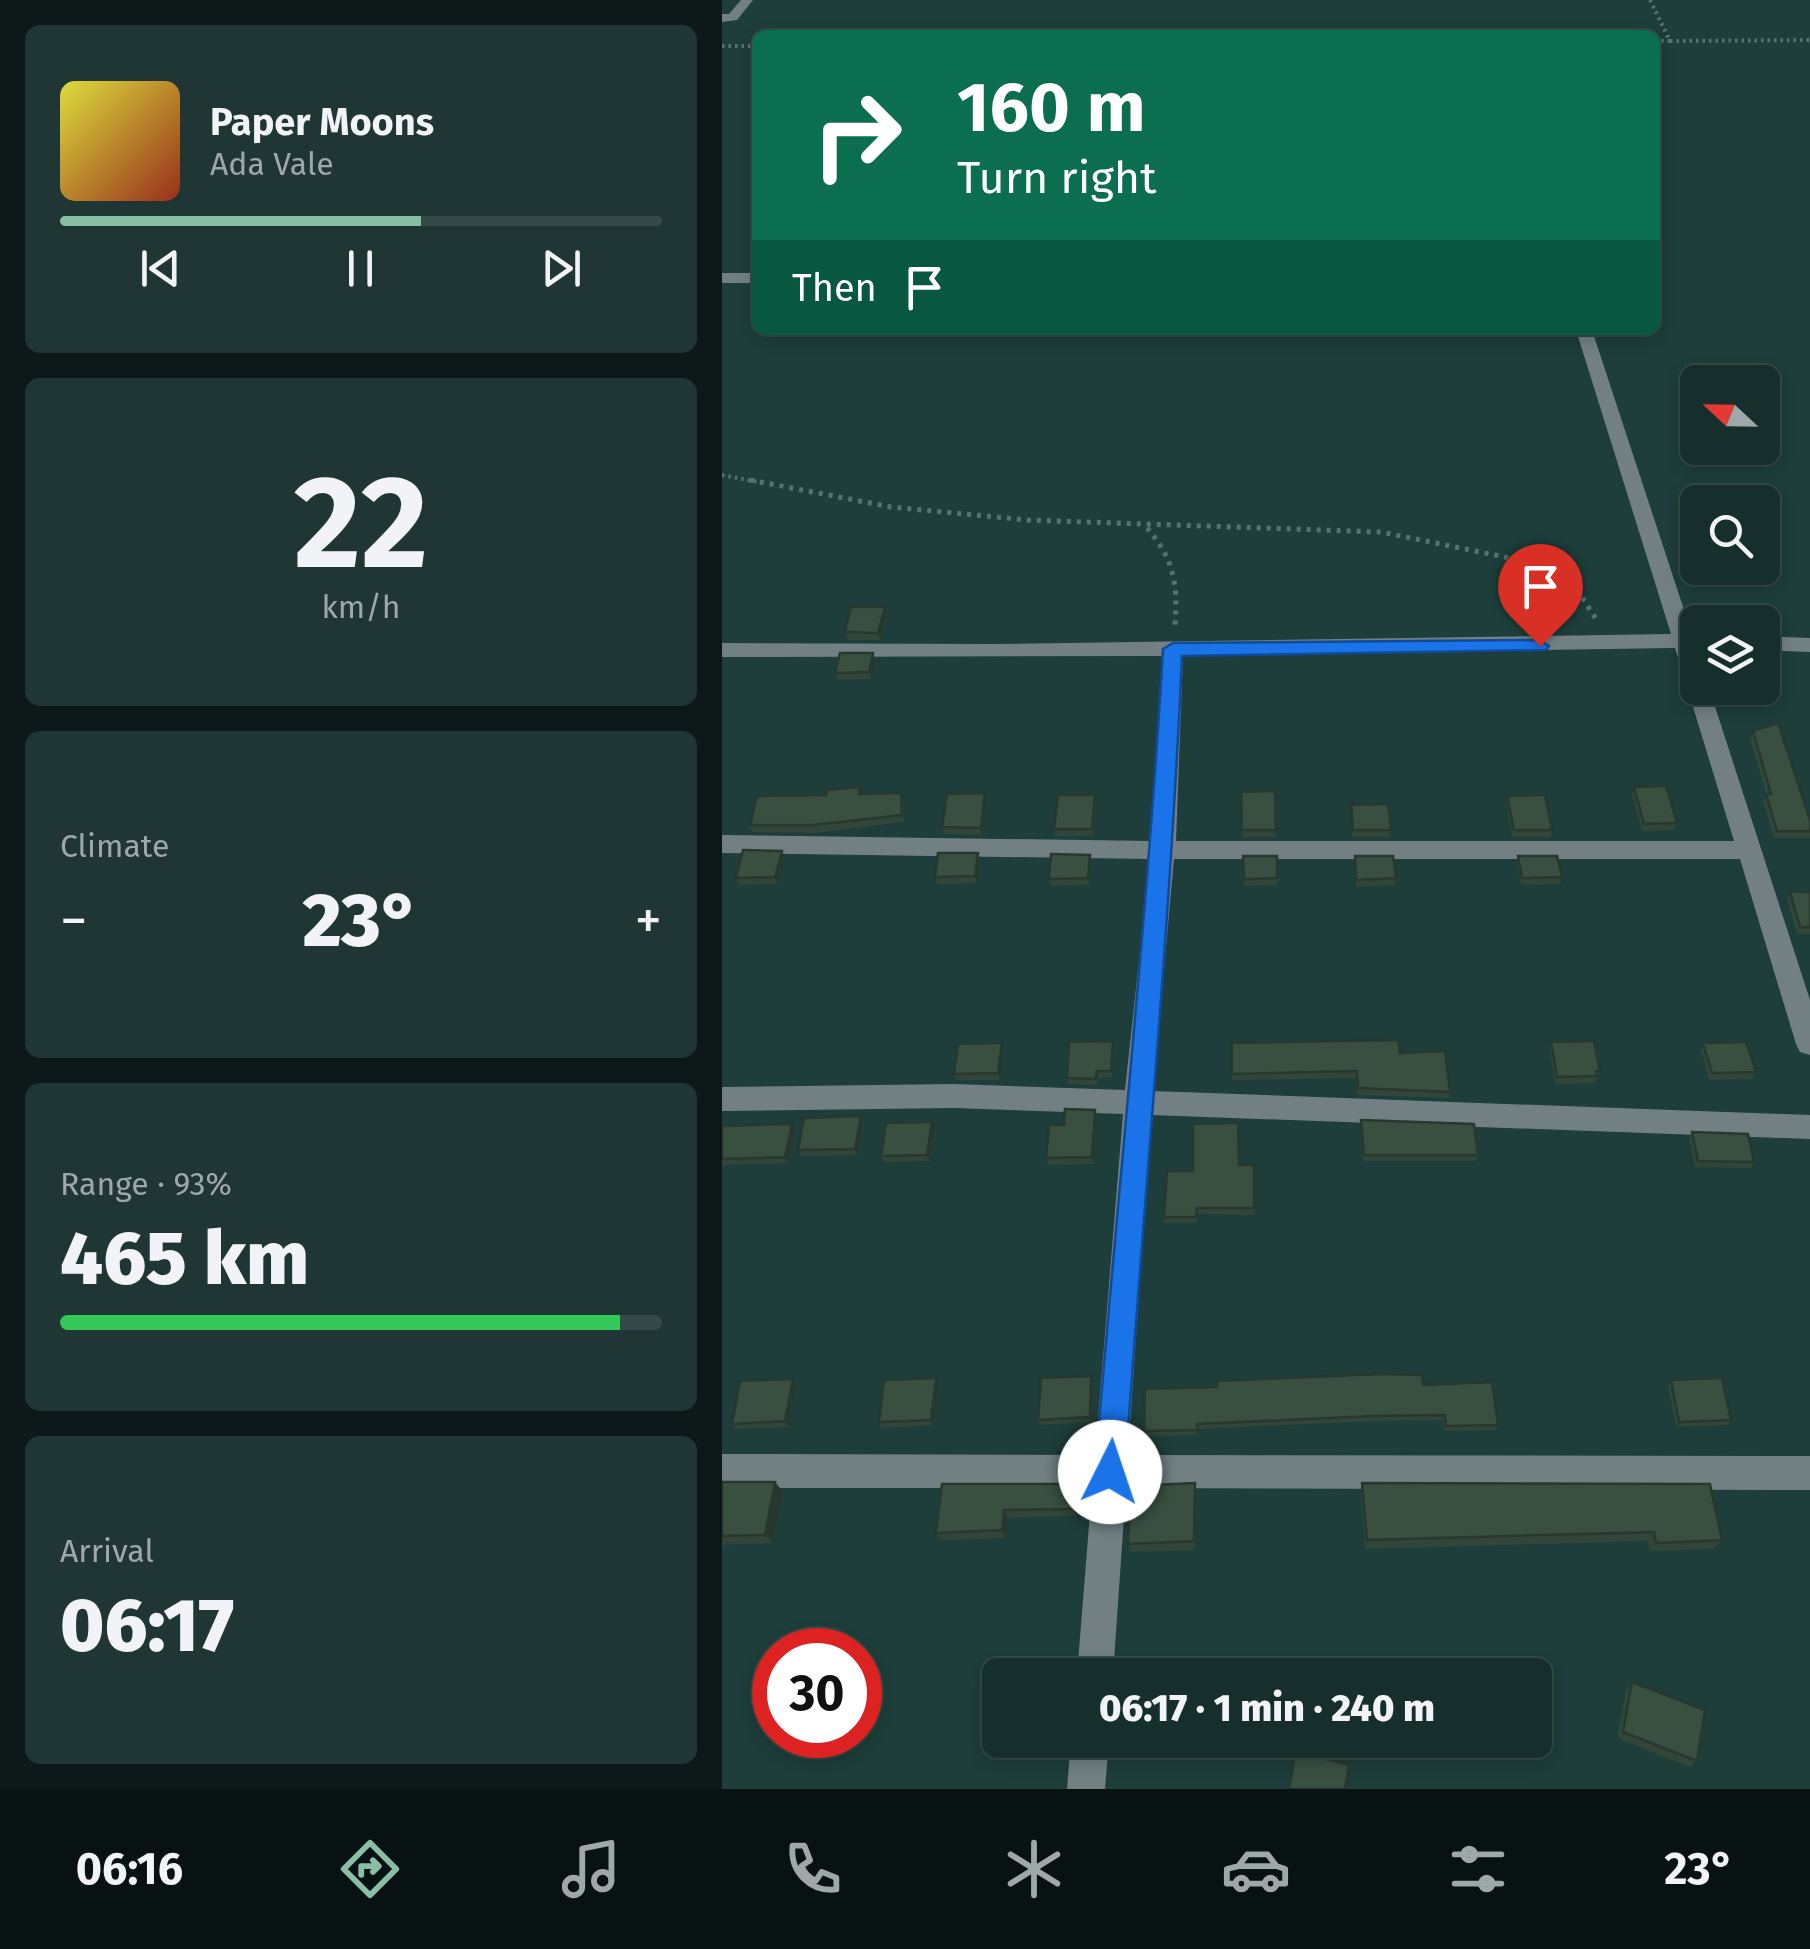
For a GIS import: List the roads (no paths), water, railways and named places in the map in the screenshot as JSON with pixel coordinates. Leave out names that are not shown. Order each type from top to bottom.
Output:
[{"type":"street","points":[[722,18],[733,17],[748,0]]},
{"type":"street","points":[[722,278],[752,278]]},
{"type":"street","points":[[1586,335],[1680,609]]},
{"type":"street","points":[[722,650],[1680,642]]},
{"type":"street","points":[[1780,644],[1810,645]]},
{"type":"street","points":[[1095,1658],[1138,1102],[1162,850],[1173,649]]},
{"type":"street","points":[[1704,705],[1746,850],[1810,1044]]},
{"type":"street","points":[[722,844],[1162,850],[1746,850]]},
{"type":"street","points":[[722,1099],[954,1096],[1810,1127]]},
{"type":"street","points":[[722,1472],[1810,1474]]},
{"type":"street","points":[[1086,1789],[1089,1758]]}]
